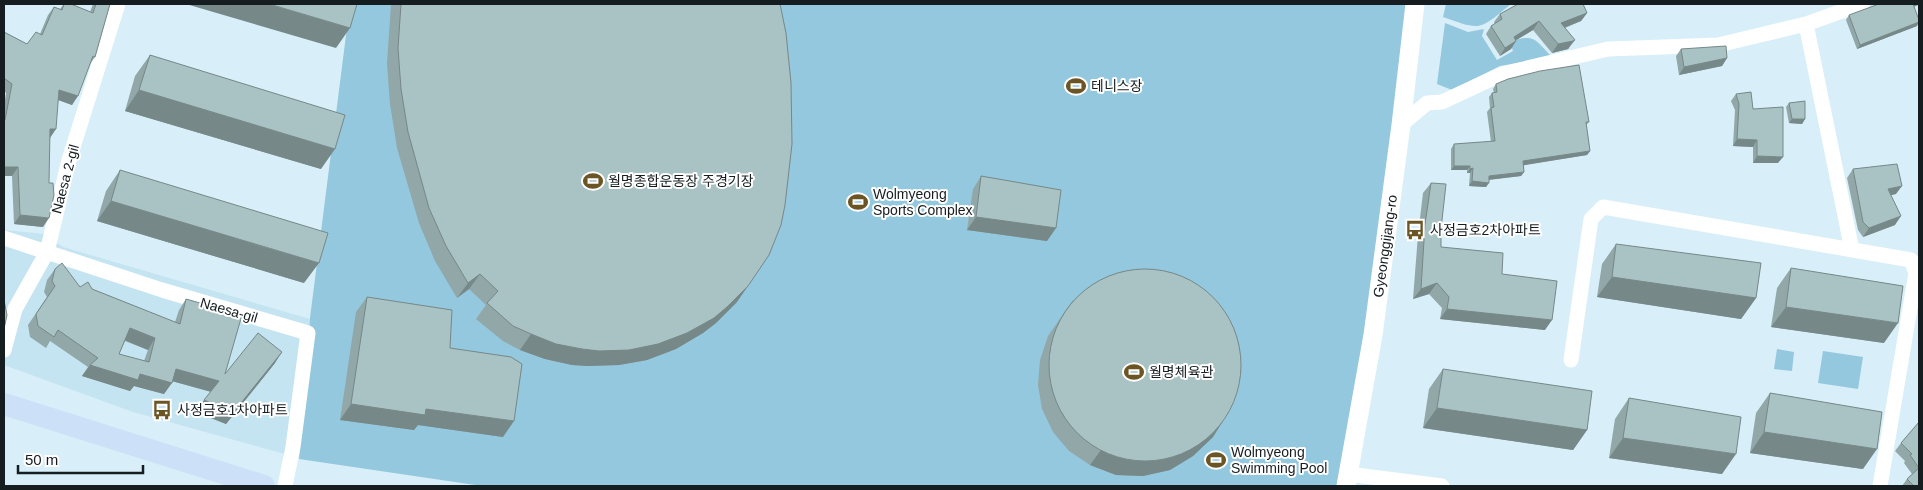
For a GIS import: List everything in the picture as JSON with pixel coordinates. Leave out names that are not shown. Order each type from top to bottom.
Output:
[{"type":"main road","points":[[4,404],[264,486]]},
{"type":"street","name":"Naesa 2-gil","points":[[4,350],[15,309],[47,252],[70,160],[118,4]]},
{"type":"street","name":"Gyeonggijang-ro","points":[[1347,480],[1373,335],[1415,4]]},
{"type":"street","points":[[1401,125],[1427,103],[1442,102],[1502,74],[1608,49],[1718,45],[1806,24],[1862,4]]},
{"type":"street","points":[[1806,24],[1852,250]]},
{"type":"street","points":[[1571,360],[1591,219],[1603,207],[1911,260],[1916,273],[1881,479],[1892,486]]},
{"type":"street","name":"Naesa-gil","points":[[4,238],[162,290],[308,333],[293,448],[286,486]]},
{"type":"street","points":[[1347,480],[1442,486]]},
{"type":"shaded area","name":"Wolmyeong Sports Complex","points":[[350,4],[1415,4],[1346,486],[482,486],[299,459],[310,318]]},
{"type":"shaded area","points":[[1446,4],[1511,4],[1486,23],[1480,26],[1473,26],[1443,17]]},
{"type":"shaded area","points":[[1445,23],[1468,32],[1484,29],[1482,36],[1497,60],[1513,51],[1510,42],[1525,38],[1538,42],[1552,57],[1500,66],[1452,90],[1437,84]]},
{"type":"shaded area","points":[[4,230],[44,234],[63,247],[310,319],[285,454],[133,412],[4,365]]},
{"type":"shaded area","points":[[1777,349],[1794,352],[1792,371],[1774,369]]},
{"type":"shaded area","points":[[1823,351],[1863,357],[1858,389],[1818,383]]},
{"type":"building","points":[[64,4],[71,4],[93,13],[96,4],[110,4],[95,57],[93,56],[78,96],[59,90],[56,129],[50,129],[49,183],[53,183],[54,195],[49,218],[20,215],[18,167],[4,167],[4,120],[12,84],[4,78],[4,32],[27,44],[36,32],[42,35],[54,7],[62,10]]},
{"type":"building","points":[[269,4],[357,4],[350,28]]},
{"type":"building","name":"월명종합운동장 주경기장","points":[[401,4],[780,4],[786,33],[791,83],[792,144],[781,225],[769,255],[748,286],[714,318],[687,333],[658,344],[629,350],[599,351],[556,344],[513,326],[487,303],[498,291],[480,274],[468,283],[446,246],[429,208],[408,132],[401,89],[398,48]]},
{"type":"building","points":[[1518,4],[1583,4],[1587,13],[1561,23],[1575,40],[1573,41],[1558,44],[1539,21],[1514,37],[1516,41],[1505,48],[1491,26],[1502,19],[1500,14]]},
{"type":"building","points":[[1879,4],[1913,4],[1919,22],[1860,45],[1849,15]]},
{"type":"building","points":[[1726,46],[1727,58],[1684,67],[1681,49]]},
{"type":"building","points":[[150,55],[345,115],[335,149],[139,90]]},
{"type":"building","points":[[1579,65],[1589,122],[1586,122],[1590,151],[1523,161],[1524,172],[1489,176],[1489,183],[1472,181],[1473,168],[1470,169],[1470,166],[1454,166],[1454,144],[1495,141],[1491,108],[1494,107],[1492,93],[1497,92],[1496,84],[1540,71]]},
{"type":"building","points":[[1751,92],[1753,109],[1783,107],[1783,157],[1757,156],[1757,140],[1737,139],[1739,104],[1736,94]]},
{"type":"building","points":[[1805,101],[1805,119],[1792,119],[1789,103]]},
{"type":"building","points":[[1897,164],[1902,186],[1888,189],[1901,216],[1869,228],[1863,222],[1853,169]]},
{"type":"building","points":[[120,170],[328,233],[319,263],[111,201]]},
{"type":"building","points":[[981,176],[1061,190],[1056,228],[976,217]]},
{"type":"building","points":[[1431,183],[1446,184],[1441,247],[1503,253],[1502,274],[1557,281],[1552,320],[1447,309],[1449,297],[1437,283],[1421,289],[1425,224]]},
{"type":"building","points":[[1616,244],[1761,263],[1756,298],[1612,277]]},
{"type":"building","points":[[62,263],[80,287],[88,282],[92,289],[180,324],[186,299],[242,315],[225,374],[258,333],[282,352],[233,413],[204,400],[219,381],[176,369],[172,383],[140,374],[138,380],[90,365],[98,358],[58,330],[54,337],[38,326],[36,314],[55,286],[52,281],[55,269]],"holes":[[[130,328],[155,338],[149,362],[119,354]]]},
{"type":"building","points":[[1791,268],[1903,286],[1898,323],[1786,307]]},
{"type":"building","name":"월명체육관","points":[[1145,269],[1173,273],[1198,285],[1213,297],[1225,312],[1237,337],[1241,365],[1237,393],[1225,418],[1213,433],[1198,445],[1173,457],[1145,461],[1117,457],[1092,445],[1077,433],[1065,418],[1053,393],[1049,365],[1053,337],[1065,312],[1077,297],[1092,285],[1117,273]]},
{"type":"building","points":[[367,297],[452,310],[450,348],[511,357],[522,364],[514,421],[426,409],[425,415],[351,404]]},
{"type":"building","points":[[4,300],[7,315],[4,329]]},
{"type":"building","points":[[1443,369],[1592,391],[1587,430],[1437,408]]},
{"type":"building","points":[[1770,393],[1882,412],[1877,449],[1764,432]]},
{"type":"building","points":[[1629,398],[1741,417],[1736,454],[1623,438]]},
{"type":"building","points":[[1919,422],[1919,468],[1910,455],[1912,454],[1901,443]]},
{"type":"building","points":[[1919,468],[1919,486],[1914,486],[1907,479]]},
{"type":"place","name":"테니스장","points":[[1076,86]]},
{"type":"place","name":"월명종합운동장 주경기장","points":[[593,181]]},
{"type":"place","name":"Wolmyeong Sports Complex","points":[[858,202]]},
{"type":"place","name":"사정금호2차아파트","points":[[1415,230]]},
{"type":"place","name":"월명체육관","points":[[1134,372]]},
{"type":"place","name":"사정금호1차아파트","points":[[162,410]]},
{"type":"place","name":"Wolmyeong Swimming Pool","points":[[1216,460]]}]
